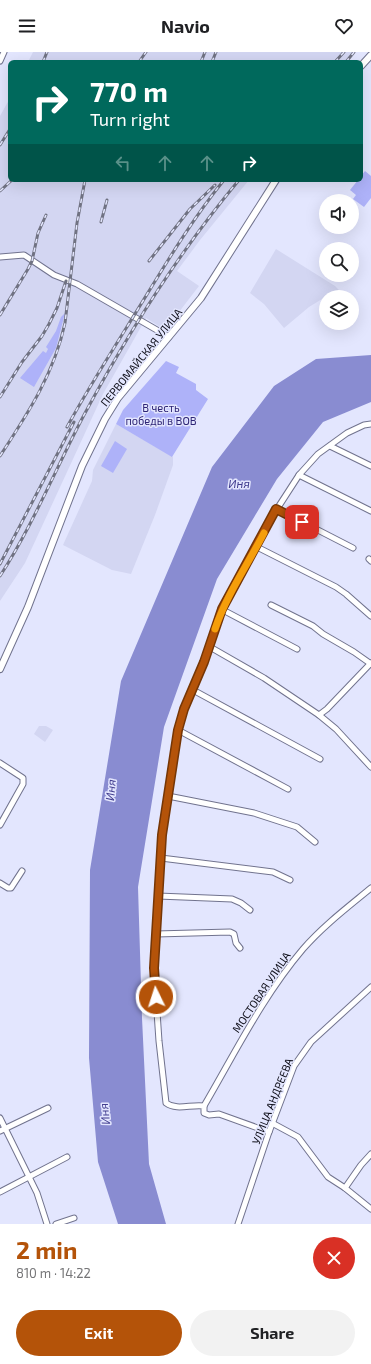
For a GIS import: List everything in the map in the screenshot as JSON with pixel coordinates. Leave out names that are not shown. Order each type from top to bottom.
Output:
[{"type":"main road","points":[[363,64],[371,55]]},
{"type":"main road","name":"ПЕРВОМАЙСКАЯ УЛИЦА","points":[[0,669],[28,607],[82,466],[105,419],[118,398],[201,298],[275,182]]},
{"type":"street","points":[[0,61],[4,52]]},
{"type":"street","points":[[0,257],[24,255],[54,275],[77,284],[169,337]]},
{"type":"street","points":[[269,1132],[219,1114],[209,1115],[204,1113],[204,1106],[174,1107],[166,1103],[154,975],[162,835],[178,730],[184,709],[210,647],[222,609],[229,594],[276,509],[299,475],[318,454],[347,433],[364,425],[371,424]]},
{"type":"street","points":[[330,446],[371,466]]},
{"type":"street","points":[[299,475],[371,511]]},
{"type":"street","points":[[276,509],[353,548]]},
{"type":"street","points":[[256,547],[336,587],[371,616]]},
{"type":"street","points":[[271,605],[313,626],[323,634],[371,664],[327,709],[318,715]]},
{"type":"street","points":[[222,609],[297,649]]},
{"type":"street","points":[[210,647],[264,678],[318,715],[336,729],[371,767]]},
{"type":"street","points":[[193,690],[320,759]]},
{"type":"street","points":[[178,730],[288,789]]},
{"type":"street","points":[[0,763],[23,778],[22,784],[0,825]]},
{"type":"street","points":[[168,796],[254,813],[297,827],[315,842]]},
{"type":"street","points":[[161,858],[273,872],[290,880]]},
{"type":"street","points":[[0,883],[8,888],[11,888],[22,871]]},
{"type":"street","name":"МОСТОВАЯ УЛИЦА","points":[[204,1106],[271,991],[303,949],[318,932],[371,888]]},
{"type":"street","points":[[158,896],[232,899],[241,903],[250,910]]},
{"type":"street","points":[[156,934],[230,932],[234,934],[236,943],[240,948]]},
{"type":"street","name":"УЛИЦА АНДРЕЕВА","points":[[238,1224],[272,1123],[294,1066],[311,1042],[371,987]]},
{"type":"street","points":[[2,1129],[48,1108]]},
{"type":"street","points":[[0,1118],[2,1129],[30,1176],[38,1193],[47,1224]]},
{"type":"street","points":[[272,1123],[298,1137],[328,1177],[345,1188],[371,1209]]},
{"type":"street","points":[[345,1188],[361,1165],[371,1154]]},
{"type":"street","points":[[0,1192],[67,1157]]},
{"type":"street","points":[[56,1224],[74,1218]]},
{"type":"shaded area","points":[[33,52],[355,52],[349,60],[29,60]]},
{"type":"shaded area","points":[[8,102],[8,182],[247,182],[177,271],[199,286],[165,330],[146,318],[103,394],[25,563],[0,601],[0,116]]},
{"type":"shaded area","points":[[276,249],[319,276],[319,282],[329,282],[339,290],[319,290],[319,301],[309,307],[284,328],[264,304],[250,293]]},
{"type":"shaded area","points":[[116,424],[173,457],[173,465],[131,574],[112,570],[63,545],[92,481],[93,470]]},
{"type":"shaded area","points":[[39,726],[46,726],[53,730],[45,742],[34,734]]},
{"type":"green space","points":[[365,171],[371,176],[371,198],[364,207],[359,203],[359,194],[355,194],[350,190],[356,182],[363,182],[363,174]]},
{"type":"green space","points":[[65,313],[56,348],[34,387],[20,378],[43,351],[46,353],[48,349],[46,347],[56,331],[61,317]]},
{"type":"green space","name":"В честь победы в ВОВ","points":[[166,361],[179,367],[176,373],[196,384],[196,390],[208,399],[172,457],[116,424],[123,410]]},
{"type":"green space","points":[[115,441],[127,449],[113,473],[101,466]]},
{"type":"water","name":"Иня","points":[[371,355],[371,402],[323,422],[277,479],[217,579],[164,727],[138,887],[142,1018],[149,1164],[166,1224],[118,1224],[98,1162],[89,1058],[90,870],[121,681],[212,467],[274,386],[316,359]]},
{"type":"railway","points":[[44,60],[47,52]]},
{"type":"railway","points":[[140,60],[146,52]]},
{"type":"railway","points":[[202,60],[205,52]]},
{"type":"railway","points":[[213,60],[216,52]]},
{"type":"railway","points":[[337,60],[344,52]]},
{"type":"railway","points":[[348,60],[354,52]]},
{"type":"railway","points":[[0,145],[8,132]]},
{"type":"railway","points":[[0,191],[10,182]]},
{"type":"railway","points":[[0,456],[39,392],[60,342],[65,323],[77,223],[85,182]]},
{"type":"railway","points":[[67,427],[95,378],[172,254],[197,216],[222,182]]},
{"type":"railway","points":[[0,576],[34,517],[84,415],[118,354],[175,264],[237,182]]},
{"type":"railway","points":[[149,261],[190,209],[215,185]]},
{"type":"railway","points":[[101,222],[107,200]]},
{"type":"railway","points":[[0,315],[32,261],[38,233],[46,215]]},
{"type":"railway","points":[[0,397],[22,362],[42,336],[49,324],[57,308],[66,281]]},
{"type":"railway","points":[[0,564],[74,422]]},
{"type":"slow traffic","points":[[215,629],[229,594],[264,533]]},
{"type":"route","points":[[156,997],[154,968],[162,835],[178,730],[184,709],[210,647],[222,609],[276,509],[302,522]]}]
